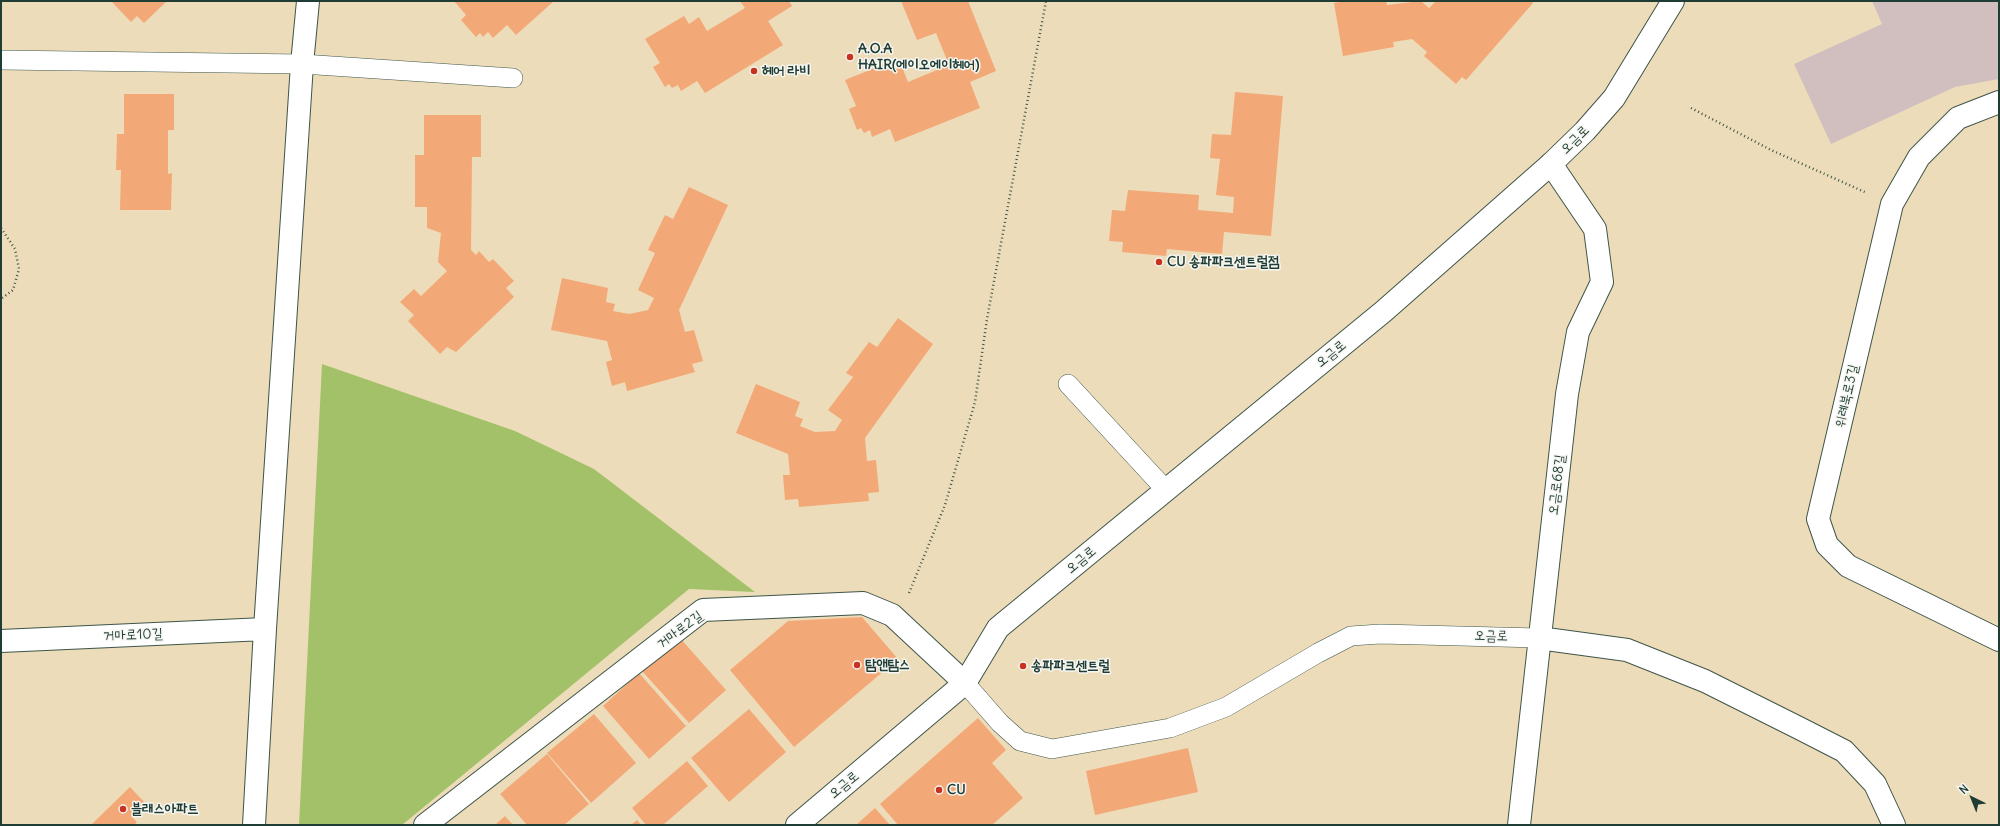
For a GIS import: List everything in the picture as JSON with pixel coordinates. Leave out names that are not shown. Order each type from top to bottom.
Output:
[{"type":"street","points":[[254,825],[265,630],[302,64],[308,1]]},
{"type":"street","name":"오금로","points":[[797,825],[965,683],[998,628],[1165,489],[1384,311],[1551,164],[1585,131],[1614,98],[1673,1]]},
{"type":"street","name":"위례북로3길","points":[[1999,102],[1958,118],[1919,157],[1892,204],[1818,519],[1827,545],[1848,566],[1999,640]]},
{"type":"street","name":"오금로68길","points":[[1519,825],[1567,394],[1578,332],[1602,282],[1595,229],[1551,164]]},
{"type":"street","name":"거마로2길","points":[[425,825],[703,610],[863,603],[892,615],[965,683]]},
{"type":"street","name":"거마로10길","points":[[1,640],[265,630]]},
{"type":"street","points":[[1539,638],[1627,650],[1705,681],[1844,751],[1875,784],[1894,825]]},
{"type":"lane","points":[[1,60],[302,64],[513,78]]},
{"type":"lane","points":[[1068,384],[1165,489]]},
{"type":"lane","name":"오금로","points":[[965,683],[1000,723],[1020,741],[1052,749],[1170,728],[1226,707],[1318,653],[1351,636],[1380,634],[1539,638]]},
{"type":"path","points":[[898,620],[945,505],[975,402],[987,319],[1046,1]]},
{"type":"path","points":[[1691,108],[1771,150],[1892,204]]},
{"type":"path","points":[[1,228],[15,249],[19,269],[13,290],[1,299]]},
{"type":"shaded area","points":[[1872,1],[1999,1],[1999,79],[1955,87],[1831,144],[1794,64],[1882,24]]},
{"type":"green space","points":[[322,364],[515,431],[594,469],[755,592],[689,589],[402,825],[299,825]]},
{"type":"building","points":[[111,1],[167,1],[144,23],[137,16],[131,22]]},
{"type":"building","points":[[454,1],[554,1],[516,35],[507,25],[493,38],[488,32],[483,37],[480,33],[476,37],[461,20],[466,15]]},
{"type":"building","points":[[740,1],[789,1],[792,6],[768,21],[783,45],[705,93],[697,81],[681,91],[678,85],[672,88],[669,84],[665,87],[653,67],[660,63],[645,39],[684,16],[689,24],[699,17],[707,31],[745,8]]},
{"type":"building","points":[[901,1],[968,1],[996,71],[970,82],[980,108],[895,142],[890,129],[872,137],[870,130],[864,133],[861,128],[857,130],[849,109],[856,106],[845,80],[887,63],[891,71],[902,67],[908,82],[949,65],[936,33],[917,40]]},
{"type":"building","points":[[1345,1],[1386,1],[1387,5],[1421,1],[1429,8],[1436,1],[1531,1],[1533,3],[1466,80],[1462,77],[1456,84],[1424,56],[1427,52],[1412,39],[1393,42],[1394,47],[1343,56],[1334,3]]},
{"type":"building","points":[[1235,92],[1283,96],[1271,236],[1224,232],[1222,254],[1167,249],[1166,256],[1122,252],[1123,242],[1109,241],[1112,210],[1125,211],[1128,190],[1199,195],[1198,210],[1233,213],[1234,197],[1216,195],[1220,159],[1210,158],[1212,134],[1231,135]]},
{"type":"building","points":[[124,94],[174,94],[174,130],[168,130],[168,174],[172,173],[171,210],[120,210],[121,170],[116,170],[117,134],[124,134]]},
{"type":"building","points":[[424,115],[481,115],[481,157],[472,157],[471,250],[476,255],[479,251],[489,262],[493,259],[514,281],[506,288],[514,297],[456,352],[447,347],[440,354],[408,321],[414,315],[400,302],[414,289],[421,296],[447,271],[438,262],[441,233],[427,228],[427,207],[415,207],[415,155],[424,155]]},
{"type":"building","points":[[689,187],[728,205],[679,310],[685,332],[694,330],[703,361],[692,364],[695,372],[627,391],[625,382],[612,386],[606,362],[612,360],[607,341],[551,330],[562,278],[608,288],[606,302],[615,304],[613,311],[629,314],[648,310],[654,298],[638,290],[655,253],[648,250],[665,215],[673,219]]},
{"type":"building","points":[[898,318],[933,344],[865,438],[867,461],[876,460],[879,492],[868,493],[869,501],[799,507],[798,499],[785,500],[783,475],[790,475],[788,454],[736,433],[756,384],[800,402],[795,416],[803,419],[800,426],[815,432],[835,431],[842,420],[828,410],[853,377],[846,373],[869,342],[877,347]]},
{"type":"building","points":[[862,617],[898,659],[794,747],[730,670],[788,621]]},
{"type":"building","points":[[680,638],[726,690],[689,723],[642,671]]},
{"type":"building","points":[[639,673],[686,726],[649,759],[603,706]]},
{"type":"building","points":[[749,709],[786,752],[729,802],[691,758]]},
{"type":"building","points":[[594,714],[636,763],[591,803],[547,753]]},
{"type":"building","points":[[978,718],[1006,750],[992,763],[1023,798],[992,825],[898,825],[880,804]]},
{"type":"building","points":[[1188,748],[1198,792],[1095,815],[1086,771]]},
{"type":"building","points":[[547,754],[589,804],[564,825],[527,825],[500,794]]},
{"type":"building","points":[[687,761],[708,786],[663,825],[646,825],[632,808]]},
{"type":"building","name":"블래스아파트","points":[[130,787],[145,803],[131,816],[137,822],[134,825],[91,825]]},
{"type":"building","points":[[875,808],[890,825],[856,825]]},
{"type":"building","points":[[505,816],[513,825],[495,825]]},
{"type":"building","points":[[637,820],[641,825],[631,825]]},
{"type":"place","name":"A.O.A HAIR(에이오에이헤어)","points":[[850,57]]},
{"type":"place","name":"헤어 라비","points":[[754,71]]},
{"type":"place","name":"CU 송파파크센트럴점","points":[[1159,262]]},
{"type":"place","name":"탐앤탐스","points":[[857,665]]},
{"type":"place","name":"송파파크센트럴","points":[[1023,666]]},
{"type":"place","name":"CU","points":[[939,790]]},
{"type":"place","name":"블래스아파트","points":[[123,809]]}]
